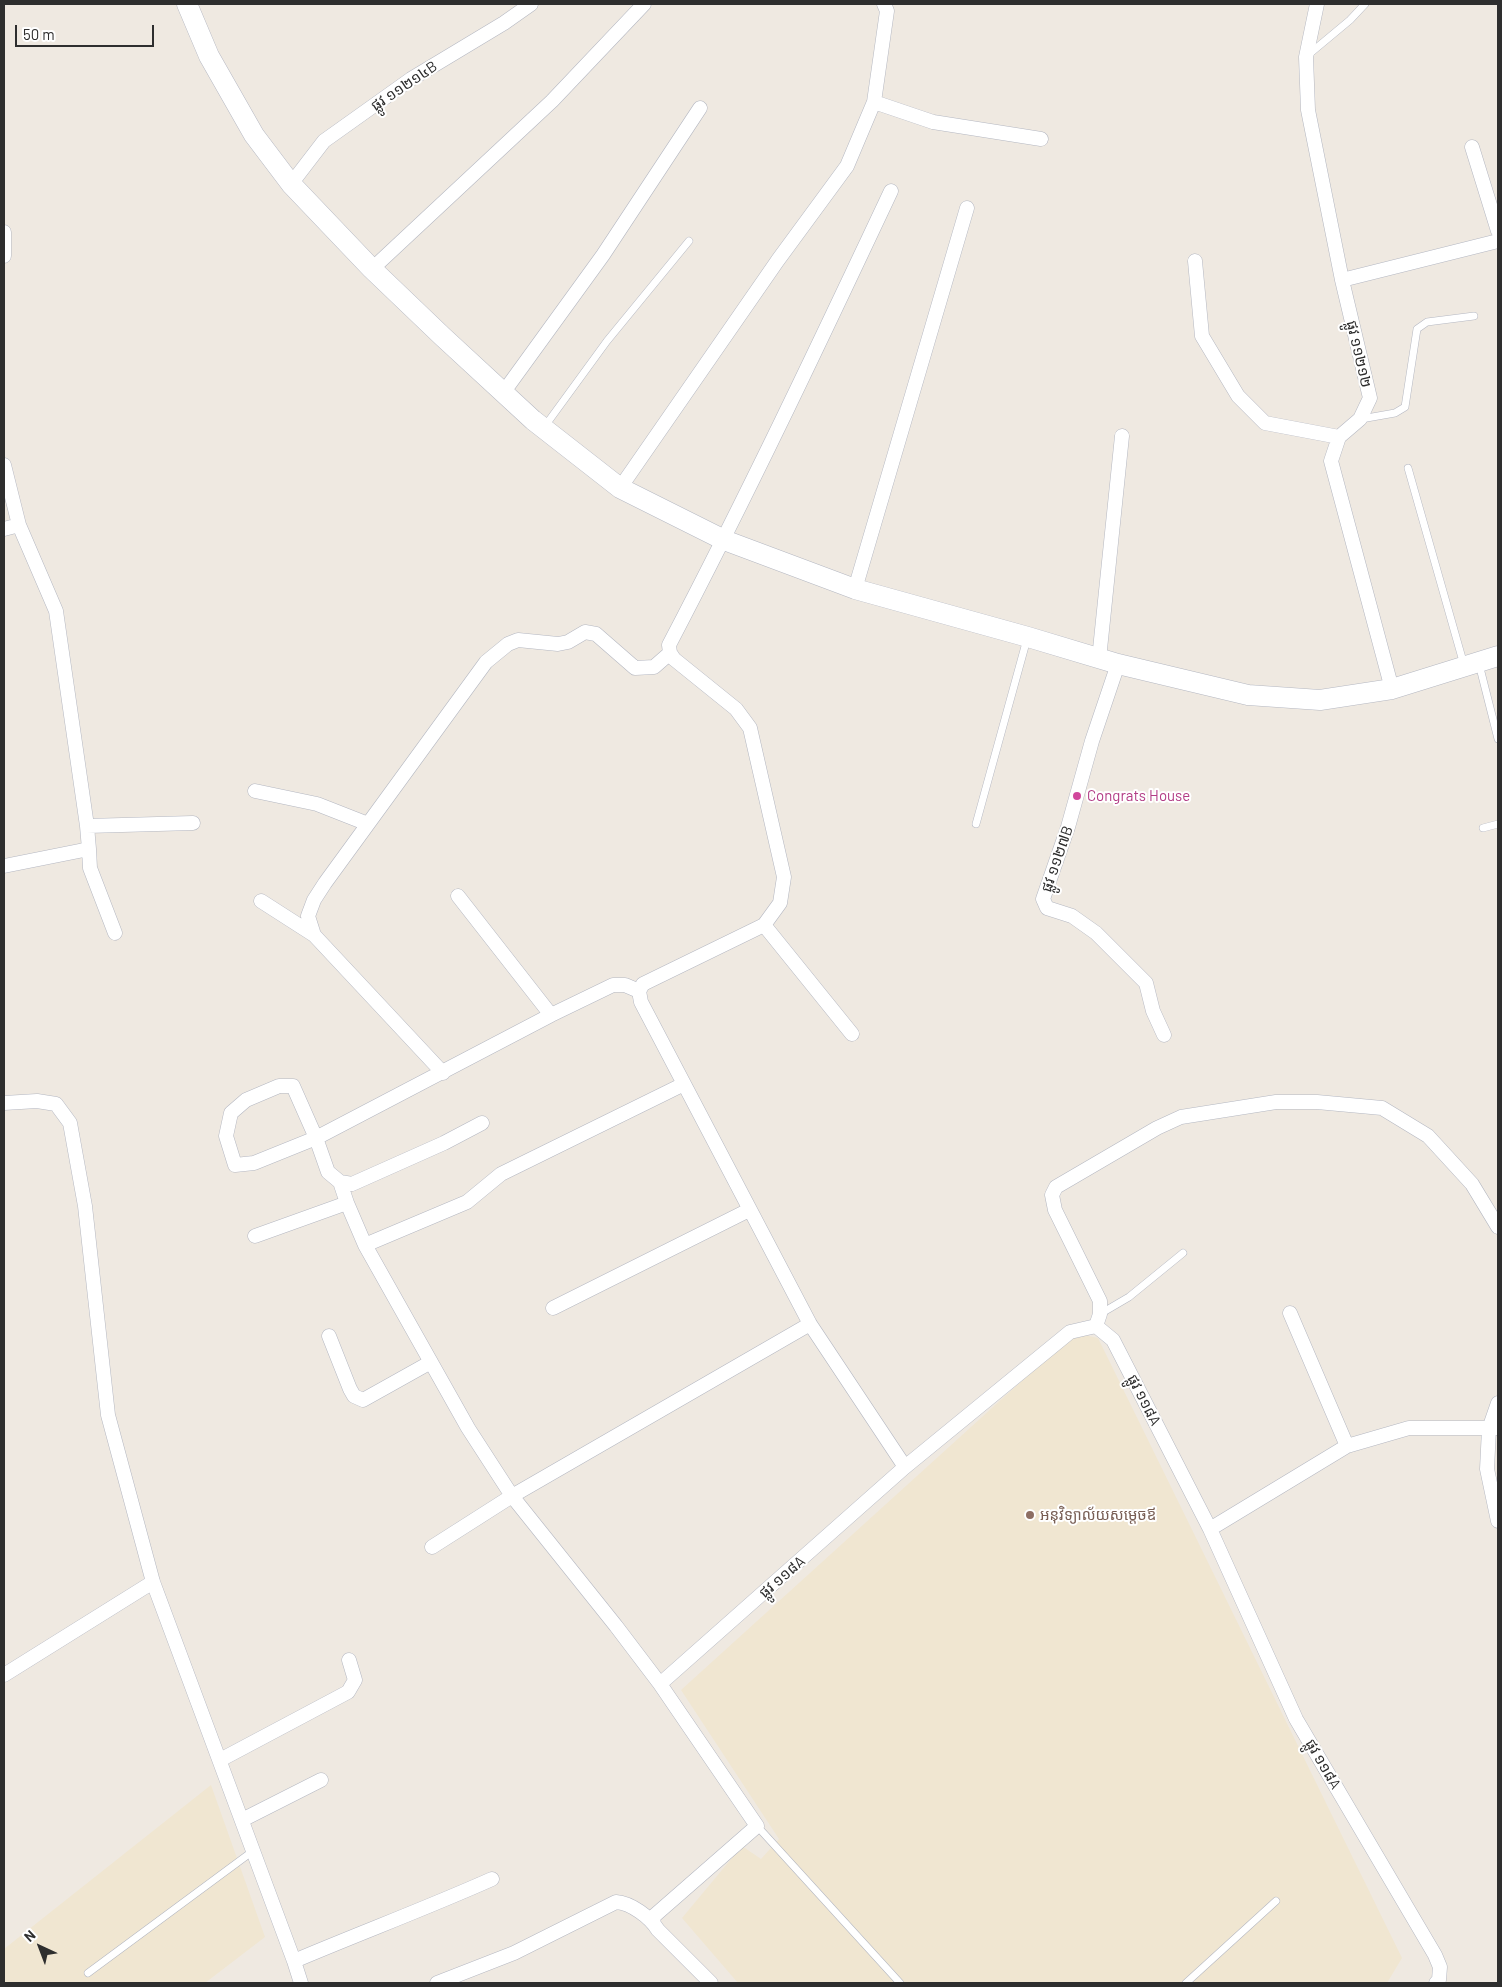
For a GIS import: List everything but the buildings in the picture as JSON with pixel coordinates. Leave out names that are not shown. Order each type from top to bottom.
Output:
[{"type":"main road","points":[[187,4],[209,56],[254,135],[291,184],[372,269],[543,428],[620,488],[724,540],[855,589],[1028,637],[1099,659],[1248,695],[1320,700],[1392,689],[1498,656]]},
{"type":"street","name":"ផ្លូវ ១១២១៤B","points":[[291,184],[324,141],[411,79],[504,23],[531,4]]},
{"type":"street","points":[[372,269],[552,101],[644,4]]},
{"type":"street","points":[[620,488],[778,260],[847,166],[874,102],[887,11],[884,4]]},
{"type":"street","name":"ផ្លូវ ១១២១២","points":[[1317,4],[1306,57],[1308,110],[1342,280],[1370,398],[1360,419],[1339,437]]},
{"type":"street","points":[[874,102],[932,122],[1041,139]]},
{"type":"street","points":[[503,392],[603,255],[700,108]]},
{"type":"street","points":[[1472,147],[1498,231]]},
{"type":"street","points":[[891,191],[821,341],[724,540],[669,645],[670,653],[674,659],[736,709],[750,728],[784,877],[780,903],[764,925],[643,984],[639,991],[641,1002],[810,1324],[905,1467]]},
{"type":"street","points":[[855,589],[966,208]]},
{"type":"street","points":[[4,232],[4,256]]},
{"type":"street","points":[[1342,280],[1498,241]]},
{"type":"street","points":[[1195,261],[1202,336],[1238,396],[1265,423],[1339,437],[1331,461],[1392,689]]},
{"type":"street","points":[[1099,659],[1122,436]]},
{"type":"street","points":[[4,465],[19,525],[56,611],[87,826],[90,868],[115,933]]},
{"type":"street","points":[[4,529],[19,525]]},
{"type":"street","points":[[314,935],[308,916],[314,900],[486,662],[508,644],[518,640],[558,644],[568,642],[585,632],[596,634],[635,668],[654,667],[670,653]]},
{"type":"street","name":"ផ្លូវ ១១២៧B","points":[[1118,664],[1092,742],[1068,827],[1043,899],[1047,908],[1072,916],[1096,934],[1146,983],[1153,1011],[1164,1035]]},
{"type":"street","points":[[255,791],[317,804],[368,824]]},
{"type":"street","points":[[87,826],[193,823]]},
{"type":"street","points":[[4,866],[88,848]]},
{"type":"street","points":[[458,896],[551,1015]]},
{"type":"street","points":[[261,901],[314,935],[443,1073]]},
{"type":"street","points":[[764,925],[852,1034]]},
{"type":"street","points":[[482,1123],[444,1143],[352,1184],[340,1182],[328,1172],[316,1138],[293,1086],[279,1086],[246,1100],[231,1114],[226,1136],[235,1165],[254,1163],[316,1138],[612,985],[626,985],[639,991]]},
{"type":"street","points":[[365,1245],[468,1202],[501,1174],[684,1084]]},
{"type":"street","points":[[4,1103],[37,1101],[56,1104],[70,1123],[85,1206],[108,1415],[153,1582],[254,1850],[301,1983]]},
{"type":"street","points":[[1098,1320],[1100,1301],[1055,1210],[1052,1195],[1056,1187],[1157,1128],[1181,1117],[1276,1102],[1317,1102],[1382,1108],[1428,1136],[1472,1184],[1498,1227]]},
{"type":"street","points":[[340,1182],[365,1245],[468,1428],[512,1496],[660,1684],[757,1826],[654,1916],[653,1923]]},
{"type":"street","points":[[255,1236],[347,1203]]},
{"type":"street","points":[[553,1308],[749,1210]]},
{"type":"street","points":[[1290,1313],[1347,1446]]},
{"type":"street","name":"ផ្លូវ ១១៨A","points":[[660,1684],[905,1467],[1070,1332],[1098,1320],[1113,1340],[1210,1529],[1296,1719],[1435,1955],[1440,1968],[1439,1980],[1436,1983]]},
{"type":"street","points":[[432,1547],[512,1496],[810,1324]]},
{"type":"street","points":[[329,1336],[350,1389],[354,1396],[363,1400],[431,1362]]},
{"type":"street","points":[[1498,1403],[1487,1469],[1498,1521]]},
{"type":"street","points":[[1210,1529],[1347,1446],[1409,1428],[1494,1429]]},
{"type":"street","points":[[4,1675],[153,1582]]},
{"type":"street","points":[[220,1760],[348,1692],[355,1680],[349,1660]]},
{"type":"street","points":[[242,1820],[321,1780]]},
{"type":"street","points":[[294,1961],[396,1918],[424,1909],[492,1879]]},
{"type":"street","points":[[437,1983],[514,1953],[616,1902],[629,1905],[653,1923],[711,1983]]},
{"type":"lane","points":[[1306,57],[1350,20],[1365,4]]},
{"type":"lane","points":[[543,428],[607,342],[689,241]]},
{"type":"lane","points":[[1360,419],[1395,413],[1405,407],[1417,329],[1427,322],[1474,316]]},
{"type":"lane","points":[[1408,468],[1471,664],[1498,739]]},
{"type":"lane","points":[[976,824],[1028,637]]},
{"type":"lane","points":[[1483,828],[1498,824]]},
{"type":"lane","points":[[1098,1320],[1183,1253]]},
{"type":"lane","points":[[757,1826],[900,1983]]},
{"type":"lane","points":[[88,1973],[254,1850]]},
{"type":"lane","points":[[1186,1983],[1276,1901]]},
{"type":"shaded area","name":"អនុវិទ្យាល័យសម្តេចឪ","points":[[1084,1335],[1098,1338],[1402,1958],[1387,1983],[738,1983],[682,1918],[742,1846],[761,1859],[779,1839],[681,1690],[1068,1339]]},
{"type":"shaded area","points":[[211,1785],[265,1937],[205,1983],[4,1983],[4,1949]]},
{"type":"place","name":"Congrats House","points":[[1077,796]]},
{"type":"place","name":"អនុវិទ្យាល័យសម្តេចឪ","points":[[1030,1515]]}]
